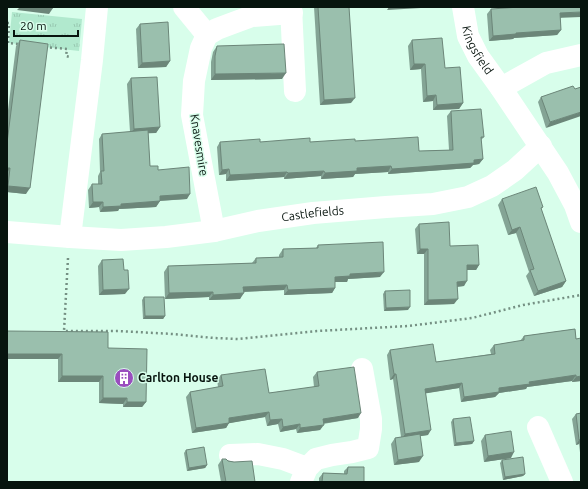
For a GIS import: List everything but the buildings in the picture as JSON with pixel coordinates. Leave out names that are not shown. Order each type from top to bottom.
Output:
[{"type":"street","points":[[70,237],[92,60],[97,7]]},
{"type":"street","points":[[184,7],[207,35],[218,29],[252,16],[292,10],[295,90]]},
{"type":"street","name":"Kingsfield","points":[[463,7],[468,36],[478,56],[501,88]]},
{"type":"street","name":"Knavesmire","points":[[207,35],[201,48],[197,63],[194,81],[192,115],[214,231]]},
{"type":"street","points":[[578,214],[558,173],[501,88],[546,63],[581,55]]},
{"type":"street","name":"Castlefields","points":[[7,232],[121,240],[166,237],[214,231],[258,221],[313,213],[433,204],[468,197],[492,186],[515,170],[540,146]]},
{"type":"street","points":[[230,455],[258,454],[283,460],[304,475],[316,459],[332,454],[352,452],[368,448],[371,420],[362,369]]},
{"type":"street","points":[[538,427],[562,482]]},
{"type":"path","points":[[7,23],[10,23],[8,43],[24,45]]},
{"type":"path","points":[[38,46],[67,49],[66,56],[92,60]]},
{"type":"path","points":[[70,237],[64,331],[118,331],[238,339],[317,331],[415,325],[472,318],[523,305],[581,295]]},
{"type":"green space","points":[[12,12],[82,19],[79,51],[9,43]]},
{"type":"place","name":"Carlton House","points":[[124,378]]}]
